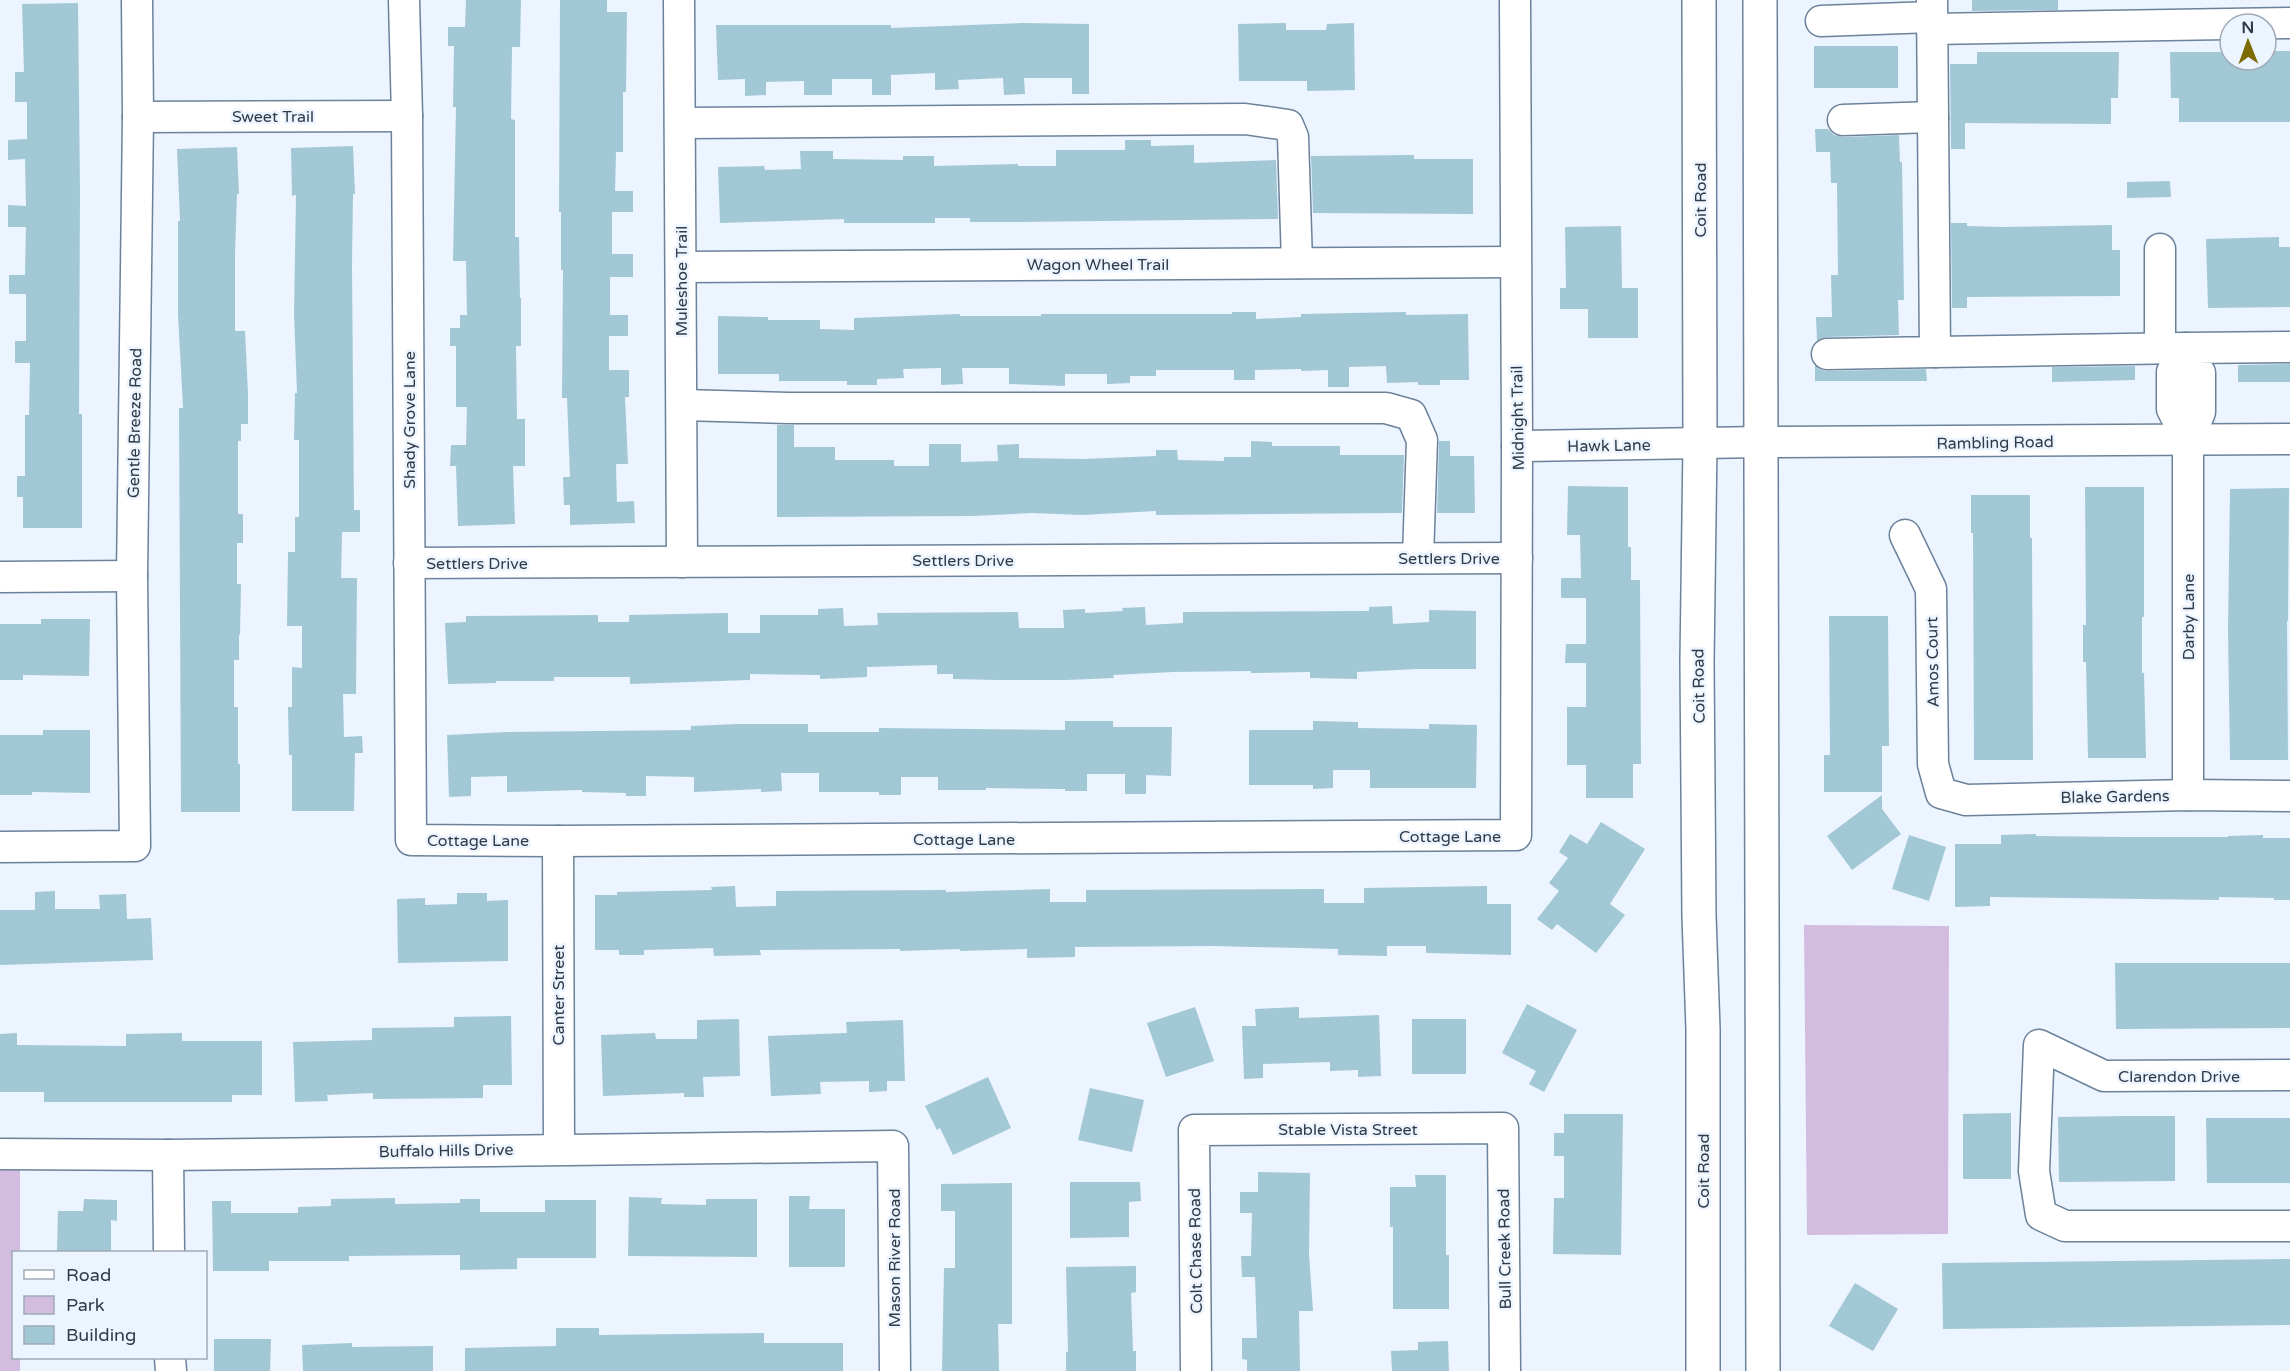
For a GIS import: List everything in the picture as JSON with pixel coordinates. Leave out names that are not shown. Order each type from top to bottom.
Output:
[{"type":"main road","name":"Coit Road","points":[[1699,0],[1700,444],[1697,662],[1699,916],[1703,1041],[1703,1371]]},
{"type":"main road","points":[[1760,0],[1763,1371]]},
{"type":"street","name":"Gentle Breeze Road","points":[[0,847],[135,846],[132,576],[138,117],[137,0]]},
{"type":"street","name":"Shady Grove Lane","points":[[404,0],[407,116],[411,840]]},
{"type":"street","name":"Muleshoe Trail","points":[[680,0],[682,562]]},
{"type":"street","name":"Midnight Trail","points":[[1515,0],[1516,836]]},
{"type":"street","points":[[1821,21],[1932,16],[2290,22]]},
{"type":"street","points":[[1932,16],[1935,352]]},
{"type":"street","name":"Sweet Trail","points":[[138,117],[407,116]]},
{"type":"street","points":[[1843,120],[1933,117]]},
{"type":"street","points":[[680,123],[1245,119],[1288,125],[1293,137],[1297,263]]},
{"type":"street","points":[[2160,249],[2178,352],[2172,372],[2172,410],[2188,440]]},
{"type":"street","name":"Wagon Wheel Trail","points":[[681,267],[1515,262]]},
{"type":"street","points":[[1827,354],[2178,352],[2290,347]]},
{"type":"street","points":[[682,405],[788,408],[1386,408],[1411,416],[1422,440],[1418,558]]},
{"type":"street","name":"Darby Lane","points":[[2188,440],[2188,795]]},
{"type":"street","name":"Rambling Road","points":[[1700,444],[2290,440]]},
{"type":"street","name":"Hawk Lane","points":[[1517,447],[1700,444]]},
{"type":"street","name":"Amos Court","points":[[1905,535],[1931,589],[1933,764],[1941,793]]},
{"type":"street","name":"Settlers Drive","points":[[410,563],[1517,558]]},
{"type":"street","points":[[0,577],[132,576]]},
{"type":"street","name":"Blake Gardens","points":[[1941,793],[1966,800],[2188,795],[2290,796]]},
{"type":"street","name":"Cottage Lane","points":[[411,840],[1516,836]]},
{"type":"street","name":"Canter Street","points":[[558,841],[559,1149]]},
{"type":"street","name":"Clarendon Drive","points":[[2290,1075],[2104,1076],[2039,1045],[2034,1171],[2041,1215],[2065,1226],[2290,1227]]},
{"type":"street","name":"Stable Vista Street","points":[[1194,1130],[1503,1128]]},
{"type":"street","name":"Bull Creek Road","points":[[1503,1128],[1505,1371]]},
{"type":"street","name":"Colt Chase Road","points":[[1194,1130],[1196,1371]]},
{"type":"street","name":"Buffalo Hills Drive","points":[[0,1154],[168,1155],[893,1146]]},
{"type":"street","name":"Mason River Road","points":[[893,1146],[895,1371]]},
{"type":"street","points":[[168,1155],[169,1251]]},
{"type":"green space","points":[[1804,925],[1949,926],[1948,1234],[1807,1235]]},
{"type":"green space","points":[[0,1168],[20,1168],[20,1251],[12,1251],[12,1359],[20,1359],[20,1371],[0,1371]]},
{"type":"building","points":[[466,0],[521,0],[520,47],[512,47],[511,119],[515,120],[515,237],[519,237],[521,298],[521,346],[516,346],[517,419],[525,419],[525,466],[513,466],[515,524],[458,526],[456,466],[450,466],[451,445],[466,445],[467,407],[456,407],[456,346],[450,346],[450,328],[460,328],[460,315],[467,315],[466,261],[453,261],[456,107],[453,107],[454,46],[448,46],[448,27],[465,27]]},
{"type":"building","points":[[560,0],[607,0],[607,12],[627,12],[623,152],[616,152],[615,191],[633,191],[633,212],[612,212],[612,254],[633,254],[633,277],[610,277],[610,315],[628,315],[628,336],[609,336],[609,370],[629,370],[629,397],[625,397],[628,464],[616,464],[617,502],[634,501],[635,523],[570,525],[570,505],[564,505],[563,477],[570,477],[567,398],[562,398],[563,270],[561,270],[561,212],[559,212]]},
{"type":"building","points":[[1972,0],[2058,0],[2058,10],[1972,11]]},
{"type":"building","points":[[78,3],[79,414],[82,414],[82,528],[23,528],[23,497],[17,497],[17,476],[25,476],[25,415],[29,415],[30,363],[15,363],[15,341],[26,341],[26,294],[9,294],[9,275],[25,275],[26,227],[8,227],[8,205],[26,206],[25,159],[8,160],[8,140],[27,139],[27,102],[15,102],[15,72],[24,72],[22,4]]},
{"type":"building","points":[[1022,23],[1089,24],[1089,94],[1072,94],[1072,78],[1024,78],[1025,94],[1004,95],[1003,78],[958,80],[959,89],[935,90],[935,73],[891,75],[891,95],[872,95],[872,79],[832,79],[832,95],[804,95],[804,81],[766,82],[766,95],[745,96],[745,79],[718,80],[716,25],[891,25],[891,28]]},
{"type":"building","points":[[1286,23],[1286,30],[1326,30],[1327,24],[1354,23],[1355,90],[1307,91],[1307,81],[1239,81],[1238,24]]},
{"type":"building","points":[[1814,46],[1898,46],[1898,88],[1814,88]]},
{"type":"building","points":[[2278,51],[2290,51],[2290,122],[2179,122],[2179,98],[2171,98],[2170,52],[2218,52],[2218,72],[2278,72]]},
{"type":"building","points":[[1977,52],[2119,52],[2118,98],[2111,98],[2111,124],[1965,123],[1965,149],[1951,149],[1950,64],[1977,64]]},
{"type":"building","points":[[1815,129],[1828,129],[1834,135],[1844,137],[1899,135],[1900,162],[1902,162],[1904,300],[1898,300],[1899,335],[1827,337],[1817,341],[1816,317],[1832,317],[1831,275],[1838,275],[1837,183],[1831,183],[1830,152],[1816,152]]},
{"type":"building","points":[[1125,140],[1151,140],[1151,146],[1194,145],[1194,163],[1276,160],[1278,219],[970,222],[970,218],[935,218],[935,223],[844,223],[844,219],[720,223],[718,167],[764,166],[765,170],[801,169],[800,151],[833,151],[833,159],[903,160],[903,156],[934,156],[934,166],[1018,164],[1018,166],[1056,166],[1056,150],[1125,150]]},
{"type":"building","points":[[353,146],[355,194],[353,194],[352,266],[354,510],[360,510],[360,532],[342,532],[341,578],[357,578],[356,694],[343,694],[344,737],[362,736],[363,753],[355,753],[354,811],[292,811],[292,755],[289,755],[288,707],[292,707],[292,667],[302,668],[302,626],[287,626],[288,552],[295,552],[295,517],[299,517],[299,440],[294,440],[295,393],[297,393],[294,313],[296,195],[292,196],[291,148]]},
{"type":"building","points":[[237,147],[239,194],[237,194],[235,255],[235,331],[245,331],[248,394],[248,424],[241,424],[241,441],[238,441],[238,514],[243,514],[243,543],[237,543],[237,584],[241,584],[239,660],[234,660],[234,707],[238,707],[240,812],[181,812],[179,408],[183,408],[178,314],[178,221],[180,221],[177,149]]},
{"type":"building","points":[[1414,155],[1414,159],[1473,159],[1473,214],[1313,213],[1311,156]]},
{"type":"building","points":[[2170,181],[2171,197],[2127,198],[2127,182]]},
{"type":"building","points":[[1951,223],[2002,227],[2112,225],[2112,250],[2120,250],[2120,296],[1967,297],[1967,308],[1952,308]]},
{"type":"building","points":[[1621,226],[1622,288],[1638,288],[1638,338],[1588,338],[1588,309],[1560,309],[1560,288],[1566,288],[1565,227]]},
{"type":"building","points":[[2279,237],[2279,247],[2290,247],[2290,307],[2208,308],[2206,239]]},
{"type":"building","points":[[1232,312],[1256,312],[1256,319],[1301,317],[1301,314],[1406,312],[1406,315],[1468,314],[1469,380],[1440,380],[1440,385],[1418,385],[1418,382],[1387,383],[1386,366],[1349,367],[1349,387],[1328,387],[1328,370],[1301,371],[1301,369],[1255,370],[1255,380],[1234,380],[1234,370],[1156,370],[1156,376],[1130,376],[1130,383],[1107,384],[1107,374],[1065,374],[1065,386],[1009,384],[1009,368],[962,368],[963,384],[941,385],[941,368],[903,369],[904,378],[877,379],[877,385],[847,385],[847,381],[779,381],[779,374],[718,374],[718,316],[768,317],[768,320],[820,320],[820,329],[854,330],[854,318],[960,314],[960,316],[1041,316],[1041,314],[1232,314]]},
{"type":"building","points":[[2290,364],[2290,382],[2238,382],[2238,365]]},
{"type":"building","points":[[1815,365],[1827,371],[1926,369],[1927,381],[1815,381]]},
{"type":"building","points":[[2135,366],[2135,380],[2052,382],[2052,367]]},
{"type":"building","points":[[777,425],[794,425],[794,447],[835,447],[835,460],[894,460],[894,466],[929,466],[929,444],[961,444],[961,462],[998,461],[997,445],[1019,444],[1019,458],[1083,459],[1156,456],[1156,450],[1177,450],[1178,460],[1224,461],[1224,457],[1251,457],[1251,441],[1272,442],[1272,446],[1340,446],[1340,455],[1404,455],[1402,513],[1156,515],[1156,511],[1082,515],[1032,513],[973,516],[777,517]]},
{"type":"building","points":[[1439,441],[1450,441],[1450,456],[1474,456],[1475,513],[1437,513]]},
{"type":"building","points":[[1568,486],[1628,487],[1628,547],[1631,547],[1631,580],[1640,580],[1641,764],[1633,764],[1633,798],[1586,798],[1586,765],[1567,765],[1567,707],[1586,707],[1586,663],[1565,663],[1566,644],[1586,644],[1586,598],[1561,598],[1561,578],[1581,578],[1580,535],[1567,535]]},
{"type":"building","points":[[2085,487],[2144,487],[2142,673],[2144,673],[2146,758],[2088,758],[2086,662],[2083,662],[2083,625],[2086,625]]},
{"type":"building","points":[[2289,488],[2288,760],[2230,760],[2228,631],[2230,489]]},
{"type":"building","points":[[1971,495],[2030,495],[2033,760],[1974,760]]},
{"type":"building","points":[[1392,606],[1393,624],[1429,622],[1429,610],[1476,611],[1476,669],[1357,672],[1357,679],[1310,678],[1310,672],[1251,673],[1251,671],[1173,672],[1066,680],[998,680],[953,679],[953,674],[937,674],[937,665],[867,667],[867,677],[820,679],[820,675],[750,674],[750,680],[630,684],[630,677],[554,677],[554,681],[448,684],[445,623],[466,622],[466,616],[598,615],[598,622],[629,622],[629,615],[728,613],[728,633],[760,633],[760,615],[818,615],[818,609],[843,608],[844,626],[878,625],[877,613],[1018,612],[1019,628],[1064,628],[1063,610],[1085,609],[1085,613],[1145,607],[1146,625],[1183,623],[1183,612],[1369,611],[1369,607]]},
{"type":"building","points":[[1829,616],[1888,616],[1889,746],[1882,746],[1882,792],[1824,792],[1824,755],[1830,755]]},
{"type":"building","points":[[41,619],[90,619],[89,676],[23,675],[23,680],[0,680],[0,624],[41,624]]},
{"type":"building","points":[[1065,721],[1113,721],[1113,727],[1172,727],[1171,776],[1146,775],[1146,794],[1125,794],[1125,774],[1087,774],[1087,791],[986,788],[986,790],[938,790],[938,777],[901,777],[901,795],[879,795],[879,792],[819,792],[819,773],[781,773],[782,791],[761,792],[761,789],[694,792],[694,777],[646,776],[646,796],[582,792],[582,790],[507,792],[507,776],[471,777],[471,796],[449,797],[447,735],[691,730],[691,726],[738,724],[808,724],[808,732],[879,732],[879,728],[1065,730]]},
{"type":"building","points":[[1313,721],[1358,722],[1358,728],[1429,729],[1429,724],[1477,725],[1476,788],[1370,788],[1370,770],[1333,770],[1333,788],[1313,789],[1313,785],[1249,785],[1249,730],[1313,730]]},
{"type":"building","points":[[43,730],[90,730],[90,793],[32,792],[32,795],[0,795],[0,735],[43,735]]},
{"type":"building","points":[[1882,795],[1882,809],[1901,834],[1852,870],[1827,836]]},
{"type":"building","points":[[1601,822],[1645,849],[1610,904],[1625,915],[1596,953],[1557,924],[1552,930],[1537,919],[1559,891],[1549,883],[1568,858],[1559,852],[1570,834],[1587,844]]},
{"type":"building","points":[[2036,834],[2036,836],[2125,837],[2263,835],[2263,838],[2290,838],[2290,900],[2219,897],[2219,900],[1990,897],[1990,906],[1955,907],[1955,844],[2001,844],[2001,835]]},
{"type":"building","points":[[1909,835],[1946,847],[1929,901],[1892,889]]},
{"type":"building","points":[[735,886],[736,907],[776,906],[776,891],[946,890],[946,892],[1050,889],[1050,902],[1086,902],[1086,890],[1324,889],[1324,903],[1364,903],[1364,888],[1487,886],[1487,904],[1511,904],[1511,955],[1426,953],[1426,946],[1387,946],[1387,956],[1338,955],[1338,949],[1214,946],[1075,947],[1075,957],[1027,958],[1027,949],[760,950],[761,955],[714,956],[713,948],[644,950],[644,955],[619,955],[619,950],[595,950],[595,895],[617,895],[617,892],[712,890],[711,887]]},
{"type":"building","points":[[55,891],[55,909],[100,909],[99,895],[126,894],[127,919],[151,918],[153,960],[0,965],[0,910],[35,910],[35,892]]},
{"type":"building","points":[[457,893],[487,893],[487,901],[508,900],[508,961],[398,963],[397,899],[425,898],[425,905],[457,904]]},
{"type":"building","points":[[2115,963],[2290,963],[2290,1028],[2116,1029]]},
{"type":"building","points":[[1527,1004],[1577,1030],[1544,1092],[1529,1084],[1536,1071],[1502,1053]]},
{"type":"building","points":[[1195,1007],[1214,1061],[1166,1077],[1147,1023]]},
{"type":"building","points":[[1299,1007],[1299,1018],[1379,1015],[1381,1076],[1358,1077],[1358,1070],[1330,1071],[1330,1062],[1263,1064],[1263,1078],[1244,1079],[1242,1026],[1256,1026],[1255,1009]]},
{"type":"building","points":[[511,1016],[512,1085],[483,1085],[483,1098],[373,1099],[373,1093],[327,1095],[328,1101],[295,1102],[293,1042],[372,1040],[372,1028],[454,1027],[454,1017]]},
{"type":"building","points":[[739,1019],[740,1076],[703,1077],[704,1097],[684,1097],[684,1093],[603,1096],[601,1035],[655,1033],[656,1039],[697,1039],[697,1020]]},
{"type":"building","points":[[1412,1019],[1466,1019],[1466,1074],[1412,1074]]},
{"type":"building","points":[[903,1020],[905,1081],[887,1081],[887,1091],[869,1092],[869,1081],[820,1082],[821,1094],[771,1096],[768,1036],[847,1033],[846,1022]]},
{"type":"building","points":[[17,1033],[17,1045],[126,1046],[126,1034],[182,1033],[182,1041],[262,1041],[262,1095],[232,1095],[232,1102],[44,1102],[44,1092],[0,1092],[0,1034]]},
{"type":"building","points":[[988,1077],[1011,1128],[953,1155],[940,1128],[937,1130],[925,1106]]},
{"type":"building","points":[[1090,1088],[1144,1100],[1132,1152],[1078,1140]]},
{"type":"building","points":[[2011,1113],[2011,1179],[1963,1179],[1963,1114]]},
{"type":"building","points":[[1564,1114],[1623,1114],[1621,1255],[1553,1254],[1554,1198],[1564,1198],[1564,1156],[1554,1156],[1554,1133],[1564,1133]]},
{"type":"building","points":[[2175,1116],[2175,1181],[2059,1182],[2058,1117]]},
{"type":"building","points":[[2206,1118],[2290,1118],[2290,1183],[2207,1183]]},
{"type":"building","points":[[1258,1172],[1310,1173],[1309,1254],[1313,1311],[1299,1311],[1300,1371],[1247,1371],[1247,1360],[1242,1359],[1242,1338],[1257,1338],[1255,1277],[1242,1277],[1241,1256],[1251,1256],[1252,1213],[1240,1213],[1240,1192],[1258,1192]]},
{"type":"building","points":[[1415,1175],[1446,1175],[1449,1309],[1393,1309],[1393,1227],[1390,1227],[1390,1187],[1416,1187]]},
{"type":"building","points":[[1070,1182],[1140,1182],[1141,1201],[1129,1202],[1129,1237],[1070,1238]]},
{"type":"building","points":[[1012,1183],[1012,1324],[998,1324],[999,1371],[942,1371],[944,1268],[955,1268],[955,1211],[941,1211],[941,1184]]},
{"type":"building","points":[[789,1196],[810,1196],[809,1209],[845,1209],[845,1267],[789,1267]]},
{"type":"building","points":[[629,1197],[662,1198],[661,1204],[706,1205],[706,1199],[757,1199],[757,1257],[628,1256]]},
{"type":"building","points":[[395,1198],[395,1204],[460,1203],[460,1199],[480,1199],[480,1212],[545,1212],[545,1200],[596,1200],[596,1258],[517,1258],[517,1269],[460,1270],[460,1255],[349,1256],[349,1261],[269,1261],[269,1271],[213,1271],[212,1201],[231,1201],[231,1213],[298,1213],[298,1207],[331,1206],[331,1199]]},
{"type":"building","points":[[84,1199],[117,1200],[117,1221],[111,1220],[111,1251],[57,1251],[58,1211],[83,1211]]},
{"type":"building","points":[[2290,1259],[2290,1325],[1943,1329],[1942,1263]]},
{"type":"building","points":[[1136,1266],[1136,1292],[1131,1293],[1136,1371],[1066,1371],[1066,1352],[1068,1352],[1066,1267]]},
{"type":"building","points":[[1855,1283],[1898,1309],[1873,1351],[1829,1326]]},
{"type":"building","points":[[556,1328],[599,1328],[599,1335],[764,1333],[764,1343],[843,1343],[843,1371],[465,1371],[465,1348],[556,1346]]},
{"type":"building","points":[[214,1339],[271,1339],[270,1371],[214,1371]]},
{"type":"building","points":[[1448,1341],[1449,1371],[1392,1371],[1391,1351],[1418,1350],[1418,1342]]},
{"type":"building","points":[[352,1343],[352,1347],[433,1346],[433,1371],[303,1371],[302,1345]]}]
